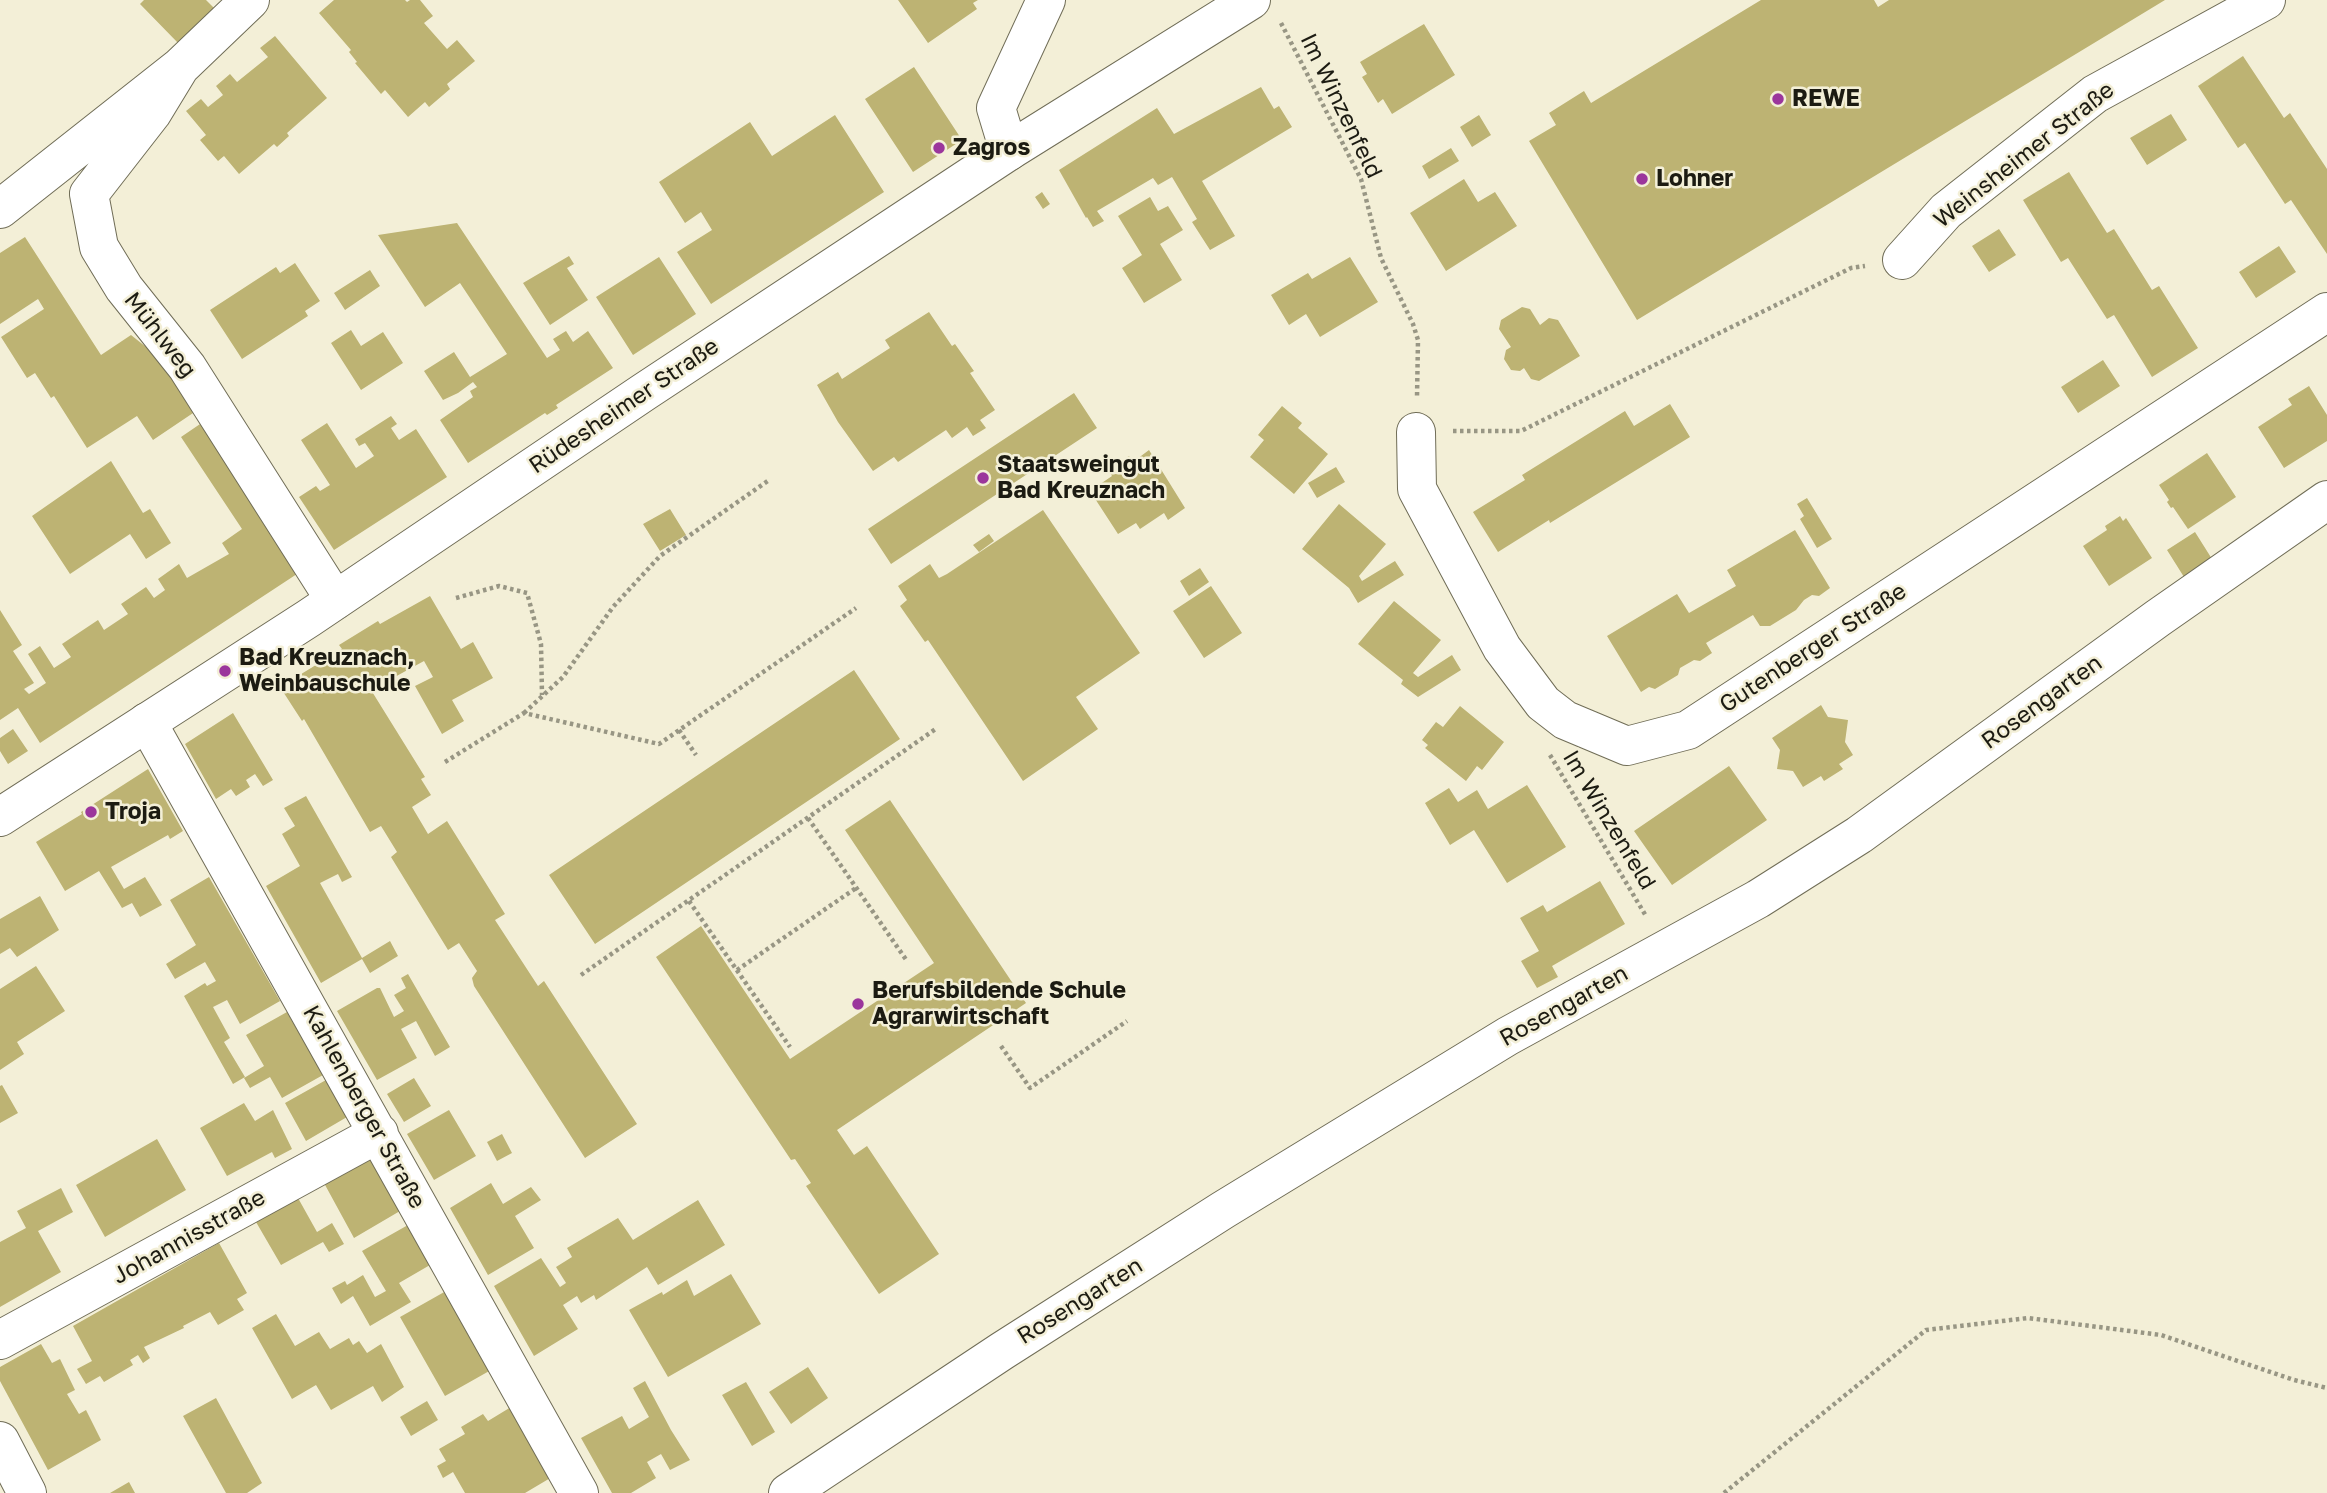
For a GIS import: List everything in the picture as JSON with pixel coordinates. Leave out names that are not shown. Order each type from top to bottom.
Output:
[{"type":"street","name":"Mühlweg","points":[[0,209],[180,67],[250,0]]},
{"type":"street","points":[[1009,151],[996,108],[1046,0]]},
{"type":"street","name":"Weinsheimer Straße","points":[[1902,260],[1946,211],[2095,94],[2266,0]]},
{"type":"street","name":"Rüdesheimer Straße","points":[[0,817],[335,600],[1009,151],[1263,6]]},
{"type":"street","name":"Mühlweg","points":[[180,67],[152,113],[89,194],[99,247],[124,288],[187,367],[335,600]]},
{"type":"street","name":"Gutenberger Straße","points":[[1416,432],[1417,489],[1502,648],[1543,703],[1565,720],[1627,746],[1688,730],[2327,312]]},
{"type":"street","name":"Rosengarten","points":[[788,1493],[1002,1351],[1223,1210],[1508,1036],[1758,900],[1859,835],[2169,610],[2327,500]]},
{"type":"street","name":"Kahlenberger Straße","points":[[147,722],[579,1493]]},
{"type":"street","name":"Johannisstraße","points":[[0,1340],[379,1133]]},
{"type":"street","points":[[0,1441],[27,1493]]},
{"type":"path","name":"Im Winzenfeld","points":[[1263,6],[1361,179],[1381,258],[1418,340],[1416,432]]},
{"type":"path","points":[[1416,432],[1521,431],[1851,268],[1902,260]]},
{"type":"path","points":[[445,762],[524,713],[563,677],[613,607],[660,556],[769,480]]},
{"type":"path","points":[[456,598],[499,586],[527,593],[541,644],[542,695]]},
{"type":"path","points":[[524,713],[659,744],[856,608]]},
{"type":"path","name":"Im Winzenfeld","points":[[1543,703],[1546,750],[1666,950]]},
{"type":"path","points":[[581,975],[937,728]]},
{"type":"path","points":[[679,730],[696,755]]},
{"type":"path","points":[[808,818],[907,961]]},
{"type":"path","points":[[737,970],[856,888]]},
{"type":"path","points":[[689,901],[790,1047]]},
{"type":"path","points":[[1001,1046],[1030,1088],[1127,1021]]},
{"type":"path","points":[[1724,1493],[1926,1330],[2028,1318],[2161,1335],[2294,1380],[2327,1388]]},
{"type":"building","points":[[144,0],[206,0],[214,8],[178,43],[140,4]]},
{"type":"building","points":[[334,0],[420,0],[433,16],[424,23],[447,49],[457,40],[475,61],[447,84],[450,89],[429,107],[425,102],[408,117],[385,90],[381,94],[355,63],[357,62],[349,52],[351,50],[319,13]]},
{"type":"building","points":[[898,0],[978,0],[973,3],[977,9],[928,43]]},
{"type":"building","points":[[1761,0],[1874,0],[1878,7],[1889,0],[2165,0],[1637,320],[1529,141],[1556,125],[1549,113],[1584,91],[1591,103]]},
{"type":"building","points":[[1424,24],[1455,75],[1392,114],[1383,99],[1378,103],[1362,77],[1367,74],[1360,62]]},
{"type":"building","points":[[275,36],[327,98],[287,133],[289,136],[277,147],[274,144],[239,174],[224,156],[218,161],[200,140],[206,135],[186,111],[201,99],[208,107],[223,95],[216,86],[230,74],[237,82],[268,57],[260,48]]},
{"type":"building","points":[[2243,56],[2284,118],[2290,113],[2327,169],[2327,254],[2291,200],[2285,204],[2245,143],[2238,148],[2198,86]]},
{"type":"building","points":[[914,67],[962,140],[913,172],[865,99]]},
{"type":"building","points":[[1261,87],[1274,109],[1279,106],[1292,127],[1202,181],[1235,236],[1210,250],[1192,222],[1197,219],[1172,177],[1158,185],[1153,178],[1097,211],[1104,221],[1093,227],[1059,170],[1157,108],[1174,134]]},
{"type":"building","points":[[2171,114],[2187,140],[2147,165],[2130,138]]},
{"type":"building","points":[[835,115],[884,192],[711,304],[677,252],[712,230],[701,212],[685,223],[659,182],[750,122],[772,156]]},
{"type":"building","points":[[1479,115],[1491,135],[1472,147],[1460,127]]},
{"type":"building","points":[[1451,148],[1459,161],[1429,179],[1422,166]]},
{"type":"building","points":[[2069,172],[2107,233],[2114,229],[2152,290],[2159,286],[2198,348],[2152,377],[2114,315],[2107,319],[2068,258],[2061,262],[2023,200]]},
{"type":"building","points":[[1464,179],[1478,202],[1495,192],[1517,226],[1446,271],[1410,213]]},
{"type":"building","points":[[1042,192],[1050,204],[1043,209],[1035,197]]},
{"type":"building","points":[[1150,197],[1158,211],[1168,206],[1183,230],[1160,244],[1182,280],[1144,303],[1122,268],[1142,255],[1118,216]]},
{"type":"building","points":[[457,223],[547,358],[560,350],[553,339],[566,331],[573,342],[588,331],[613,368],[556,405],[558,408],[547,415],[545,413],[468,463],[440,420],[473,397],[470,391],[477,387],[473,382],[443,400],[424,371],[454,352],[470,377],[507,354],[460,283],[425,307],[378,235]]},
{"type":"building","points":[[1999,229],[2016,255],[1989,272],[1972,246]]},
{"type":"building","points":[[25,237],[101,355],[131,335],[171,367],[199,409],[153,440],[137,416],[87,448],[54,396],[51,398],[35,373],[27,378],[1,337],[44,309],[38,299],[0,324],[0,253]]},
{"type":"building","points":[[2279,246],[2296,272],[2256,298],[2239,272]]},
{"type":"building","points":[[569,256],[574,264],[567,268],[588,300],[550,325],[523,283]]},
{"type":"building","points":[[659,257],[696,314],[633,355],[596,297]]},
{"type":"building","points":[[1350,257],[1378,302],[1320,337],[1306,314],[1289,325],[1271,295],[1308,273],[1312,279]]},
{"type":"building","points":[[295,263],[320,301],[305,311],[308,316],[242,359],[210,310],[276,267],[280,273]]},
{"type":"building","points":[[370,270],[380,286],[345,310],[334,293]]},
{"type":"building","points":[[1522,307],[1530,309],[1540,325],[1549,318],[1558,320],[1580,356],[1539,381],[1531,379],[1524,368],[1520,371],[1511,370],[1504,359],[1506,350],[1511,347],[1499,329],[1501,320]]},
{"type":"building","points":[[929,312],[952,346],[955,344],[974,371],[970,373],[995,410],[980,420],[986,428],[973,436],[967,427],[952,438],[946,430],[898,462],[894,457],[873,471],[838,422],[817,385],[838,372],[842,379],[890,348],[885,340]]},
{"type":"building","points":[[351,330],[361,346],[383,332],[403,363],[361,390],[331,343]]},
{"type":"building","points":[[2103,360],[2120,386],[2078,413],[2061,387]]},
{"type":"building","points":[[2309,386],[2327,415],[2327,441],[2284,468],[2258,427],[2292,405],[2288,399]]},
{"type":"building","name":"Staatsweingut Bad Kreuznach","points":[[1074,393],[1097,428],[891,564],[868,529]]},
{"type":"building","points":[[1670,404],[1690,437],[1498,552],[1473,512],[1525,480],[1522,475],[1625,411],[1634,426]]},
{"type":"building","points":[[1282,406],[1302,423],[1298,428],[1328,454],[1294,494],[1250,457],[1264,440],[1258,435]]},
{"type":"building","points":[[391,416],[397,424],[391,428],[399,440],[416,429],[447,477],[334,550],[299,497],[316,486],[320,491],[330,485],[301,440],[327,423],[356,468],[374,456],[365,443],[359,446],[355,439]]},
{"type":"building","points":[[206,420],[303,570],[40,743],[18,708],[0,720],[0,610],[22,645],[13,651],[34,683],[24,689],[29,694],[46,683],[28,654],[40,646],[54,668],[71,657],[62,644],[98,620],[104,630],[128,614],[121,604],[146,587],[154,598],[165,590],[158,579],[179,564],[187,578],[229,554],[222,543],[242,529],[181,437]]},
{"type":"building","points":[[1149,450],[1185,508],[1168,520],[1164,513],[1140,529],[1136,523],[1118,534],[1090,491],[1112,476],[1108,469],[1129,456],[1133,462]]},
{"type":"building","points":[[2207,453],[2236,497],[2188,529],[2167,502],[2169,500],[2159,485]]},
{"type":"building","points":[[111,461],[143,513],[150,509],[171,543],[146,559],[130,534],[70,574],[32,516]]},
{"type":"building","points":[[1336,467],[1345,482],[1317,498],[1308,483]]},
{"type":"building","points":[[1807,498],[1832,539],[1817,548],[1800,519],[1804,516],[1797,504]]},
{"type":"building","points":[[1339,504],[1386,544],[1359,576],[1362,581],[1395,561],[1404,575],[1358,603],[1349,588],[1302,549]]},
{"type":"building","points":[[670,509],[686,535],[660,551],[643,524]]},
{"type":"building","points":[[1043,510],[1140,653],[1076,697],[1098,729],[1023,781],[928,640],[925,642],[900,606],[907,600],[898,586],[930,564],[939,578],[947,574]]},
{"type":"building","points":[[2120,516],[2123,521],[2126,518],[2152,558],[2109,586],[2083,546],[2107,530],[2105,526]]},
{"type":"building","points":[[1795,530],[1830,588],[1819,596],[1812,595],[1804,600],[1796,610],[1770,626],[1760,626],[1753,615],[1706,643],[1712,653],[1700,661],[1694,660],[1680,668],[1678,675],[1655,689],[1649,687],[1641,692],[1607,636],[1677,594],[1689,613],[1736,586],[1727,570]]},
{"type":"building","points":[[2195,532],[2212,559],[2184,577],[2167,550]]},
{"type":"building","points":[[989,534],[994,541],[979,552],[973,545]]},
{"type":"building","points":[[1200,568],[1209,582],[1189,596],[1180,581]]},
{"type":"building","points":[[1211,586],[1242,633],[1204,658],[1173,611]]},
{"type":"building","points":[[430,596],[461,649],[473,642],[493,678],[452,700],[464,721],[442,734],[415,686],[433,677],[424,661],[371,690],[425,777],[421,779],[431,795],[412,807],[428,834],[447,821],[505,914],[495,920],[538,986],[544,981],[637,1124],[585,1158],[474,986],[472,978],[477,971],[459,943],[448,950],[391,857],[397,852],[381,826],[370,832],[304,719],[302,721],[280,687],[342,649],[339,645],[378,621],[380,624]]},
{"type":"building","points":[[1394,601],[1441,640],[1413,673],[1418,677],[1452,655],[1461,670],[1418,697],[1401,684],[1403,680],[1358,644]]},
{"type":"building","points":[[854,670],[900,739],[595,944],[549,875]]},
{"type":"building","points":[[1821,705],[1828,717],[1848,720],[1845,742],[1853,755],[1839,764],[1843,769],[1824,781],[1821,776],[1803,787],[1793,771],[1777,769],[1780,750],[1772,738]]},
{"type":"building","points":[[1460,706],[1504,742],[1482,770],[1477,766],[1466,781],[1425,748],[1428,745],[1422,740],[1436,722],[1443,727]]},
{"type":"building","points":[[233,713],[273,780],[263,786],[255,774],[246,780],[250,787],[236,796],[231,789],[216,799],[185,744]]},
{"type":"building","points":[[13,729],[28,751],[8,764],[0,751],[0,738]]},
{"type":"building","points":[[1729,766],[1767,820],[1672,885],[1634,831]]},
{"type":"building","points":[[148,769],[183,831],[170,839],[168,835],[111,867],[124,889],[145,877],[162,905],[140,917],[132,903],[122,908],[99,871],[65,891],[36,842]]},
{"type":"building","points":[[1527,785],[1566,847],[1507,883],[1474,830],[1450,845],[1425,803],[1449,788],[1458,802],[1477,790],[1488,809]]},
{"type":"building","points":[[306,796],[352,877],[342,882],[338,874],[320,883],[362,958],[390,941],[398,956],[370,973],[362,959],[321,983],[266,886],[300,866],[282,834],[295,826],[284,808]]},
{"type":"building","points":[[890,800],[1026,1003],[837,1130],[854,1155],[867,1146],[939,1254],[879,1294],[806,1186],[811,1183],[795,1159],[791,1160],[656,957],[701,926],[790,1059],[934,963],[845,830]]},
{"type":"building","points":[[209,877],[280,1001],[240,1024],[227,1000],[213,1007],[230,1038],[224,1042],[245,1077],[233,1084],[184,996],[205,983],[207,986],[216,981],[205,962],[175,979],[166,964],[196,945],[170,900]]},
{"type":"building","points":[[1600,881],[1625,924],[1552,966],[1558,977],[1537,988],[1521,961],[1539,951],[1520,918],[1543,905],[1547,912]]},
{"type":"building","points":[[40,896],[59,930],[17,957],[10,948],[0,954],[0,919]]},
{"type":"building","points":[[36,966],[65,1011],[17,1042],[24,1054],[0,1070],[0,989]]},
{"type":"building","points":[[408,974],[450,1047],[435,1056],[416,1021],[401,1029],[417,1058],[377,1080],[337,1011],[380,988],[394,1017],[404,1011],[394,995],[406,988],[401,978]]},
{"type":"building","points":[[287,1012],[323,1075],[282,1098],[270,1077],[250,1088],[244,1078],[264,1066],[246,1035]]},
{"type":"building","points":[[414,1078],[431,1106],[404,1122],[387,1094]]},
{"type":"building","points":[[326,1080],[347,1117],[306,1141],[285,1103]]},
{"type":"building","points":[[2,1085],[18,1113],[0,1123],[0,1086]]},
{"type":"building","points":[[244,1103],[255,1121],[273,1110],[292,1149],[275,1158],[272,1152],[227,1176],[200,1128]]},
{"type":"building","points":[[449,1110],[476,1156],[434,1180],[407,1134]]},
{"type":"building","points":[[502,1134],[512,1153],[497,1161],[487,1142]]},
{"type":"building","points":[[157,1139],[186,1190],[105,1237],[76,1185]]},
{"type":"building","points":[[369,1157],[400,1211],[354,1238],[324,1183]]},
{"type":"building","points":[[491,1183],[503,1204],[531,1187],[541,1200],[515,1216],[534,1248],[488,1275],[450,1208]]},
{"type":"building","points":[[61,1188],[73,1212],[38,1231],[61,1272],[0,1307],[0,1242],[26,1228],[17,1211]]},
{"type":"building","points":[[298,1198],[317,1232],[332,1223],[344,1244],[329,1252],[323,1242],[281,1265],[256,1222]]},
{"type":"building","points":[[698,1200],[725,1245],[658,1285],[647,1267],[596,1300],[594,1295],[581,1303],[577,1296],[563,1305],[578,1329],[534,1356],[494,1286],[541,1258],[560,1287],[566,1283],[556,1267],[572,1257],[567,1248],[618,1218],[633,1240]]},
{"type":"building","points":[[408,1225],[430,1265],[399,1283],[411,1302],[370,1326],[353,1296],[341,1304],[332,1288],[345,1281],[347,1285],[363,1275],[375,1297],[386,1291],[362,1251]]},
{"type":"building","points":[[219,1243],[247,1293],[237,1299],[244,1310],[218,1325],[210,1312],[144,1347],[150,1358],[143,1363],[138,1355],[130,1360],[133,1365],[104,1382],[100,1376],[86,1384],[77,1369],[92,1361],[73,1326]]},
{"type":"building","points":[[731,1274],[761,1324],[668,1377],[629,1310],[662,1292],[663,1295],[687,1280],[694,1296]]},
{"type":"building","points":[[446,1291],[491,1370],[445,1396],[400,1317]]},
{"type":"building","points":[[276,1314],[295,1346],[319,1332],[330,1349],[349,1338],[353,1345],[359,1341],[367,1353],[381,1344],[404,1387],[382,1402],[373,1386],[331,1410],[316,1385],[292,1399],[252,1328]]},
{"type":"building","points":[[41,1344],[52,1363],[60,1359],[75,1390],[67,1394],[79,1414],[86,1410],[101,1440],[48,1470],[0,1381],[0,1367]]},
{"type":"building","points":[[808,1367],[828,1398],[791,1424],[769,1392]]},
{"type":"building","points":[[645,1381],[690,1460],[670,1470],[661,1454],[647,1462],[656,1478],[631,1493],[612,1493],[581,1438],[622,1416],[629,1429],[649,1417],[633,1388]]},
{"type":"building","points":[[746,1382],[775,1432],[752,1446],[722,1395]]},
{"type":"building","points":[[216,1398],[262,1483],[247,1493],[226,1493],[183,1416]]},
{"type":"building","points":[[427,1401],[438,1420],[411,1436],[400,1417]]},
{"type":"building","points":[[511,1407],[552,1477],[525,1493],[465,1493],[453,1472],[443,1478],[437,1466],[446,1461],[439,1449],[465,1434],[461,1427],[483,1414],[488,1421]]},
{"type":"building","points":[[129,1482],[135,1493],[110,1493]]},
{"type":"place","name":"REWE","points":[[1778,99]]},
{"type":"place","name":"Zagros","points":[[939,148]]},
{"type":"place","name":"Lohner","points":[[1642,179]]},
{"type":"place","name":"Staatsweingut Bad Kreuznach","points":[[983,478]]},
{"type":"place","name":"Bad Kreuznach, Weinbauschule","points":[[225,671]]},
{"type":"place","name":"Troja","points":[[91,812]]},
{"type":"place","name":"Berufsbildende Schule Agrarwirtschaft","points":[[858,1004]]}]
